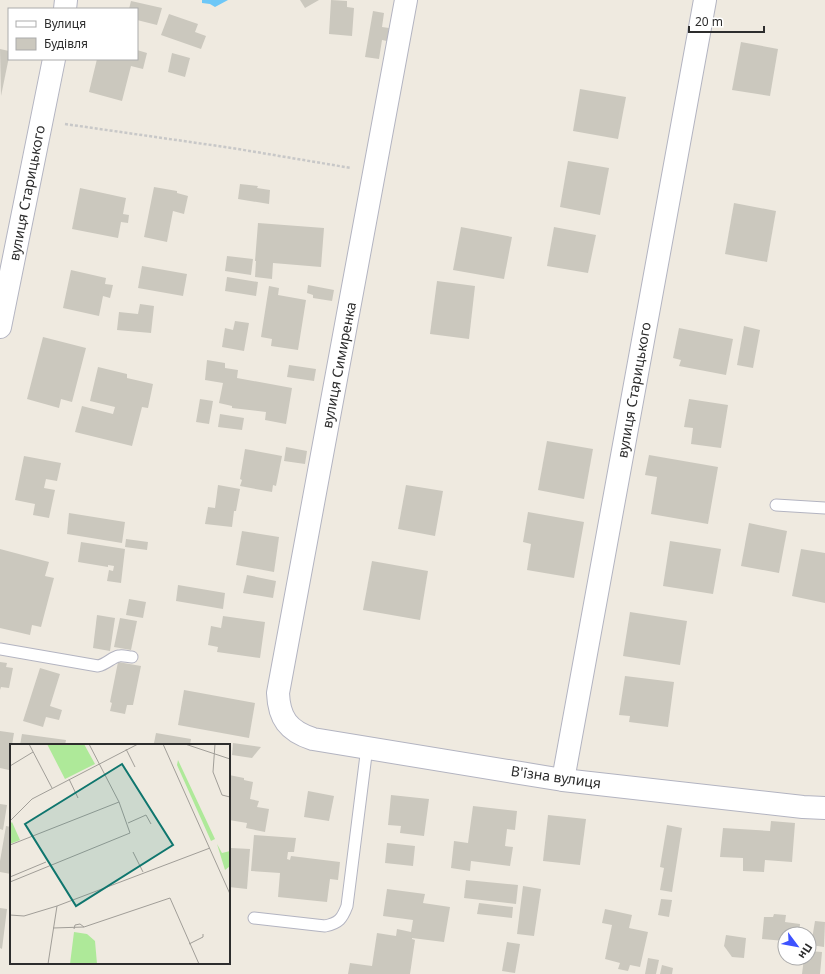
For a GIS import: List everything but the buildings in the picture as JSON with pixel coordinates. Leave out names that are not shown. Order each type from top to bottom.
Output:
[{"type":"street","name":"вулиця Симиренка","points":[[290,728],[278,706],[278,693],[406,0]]},
{"type":"street","name":"вулиця Старицького","points":[[563,780],[705,0]]},
{"type":"street","name":"вулиця Старицького","points":[[0,327],[54,60]]},
{"type":"street","name":"В'їзна вулиця","points":[[290,728],[301,735],[313,739],[563,780],[825,808]]},
{"type":"lane","points":[[776,505],[825,508]]},
{"type":"lane","points":[[0,649],[98,666],[106,664],[114,658],[120,656],[132,657]]},
{"type":"lane","points":[[254,918],[325,926],[334,924],[343,916],[347,906],[367,747]]},
{"type":"path","points":[[42,122],[232,148],[375,172]]},
{"type":"water","points":[[202,0],[228,0],[215,7],[210,4],[202,3]]}]
